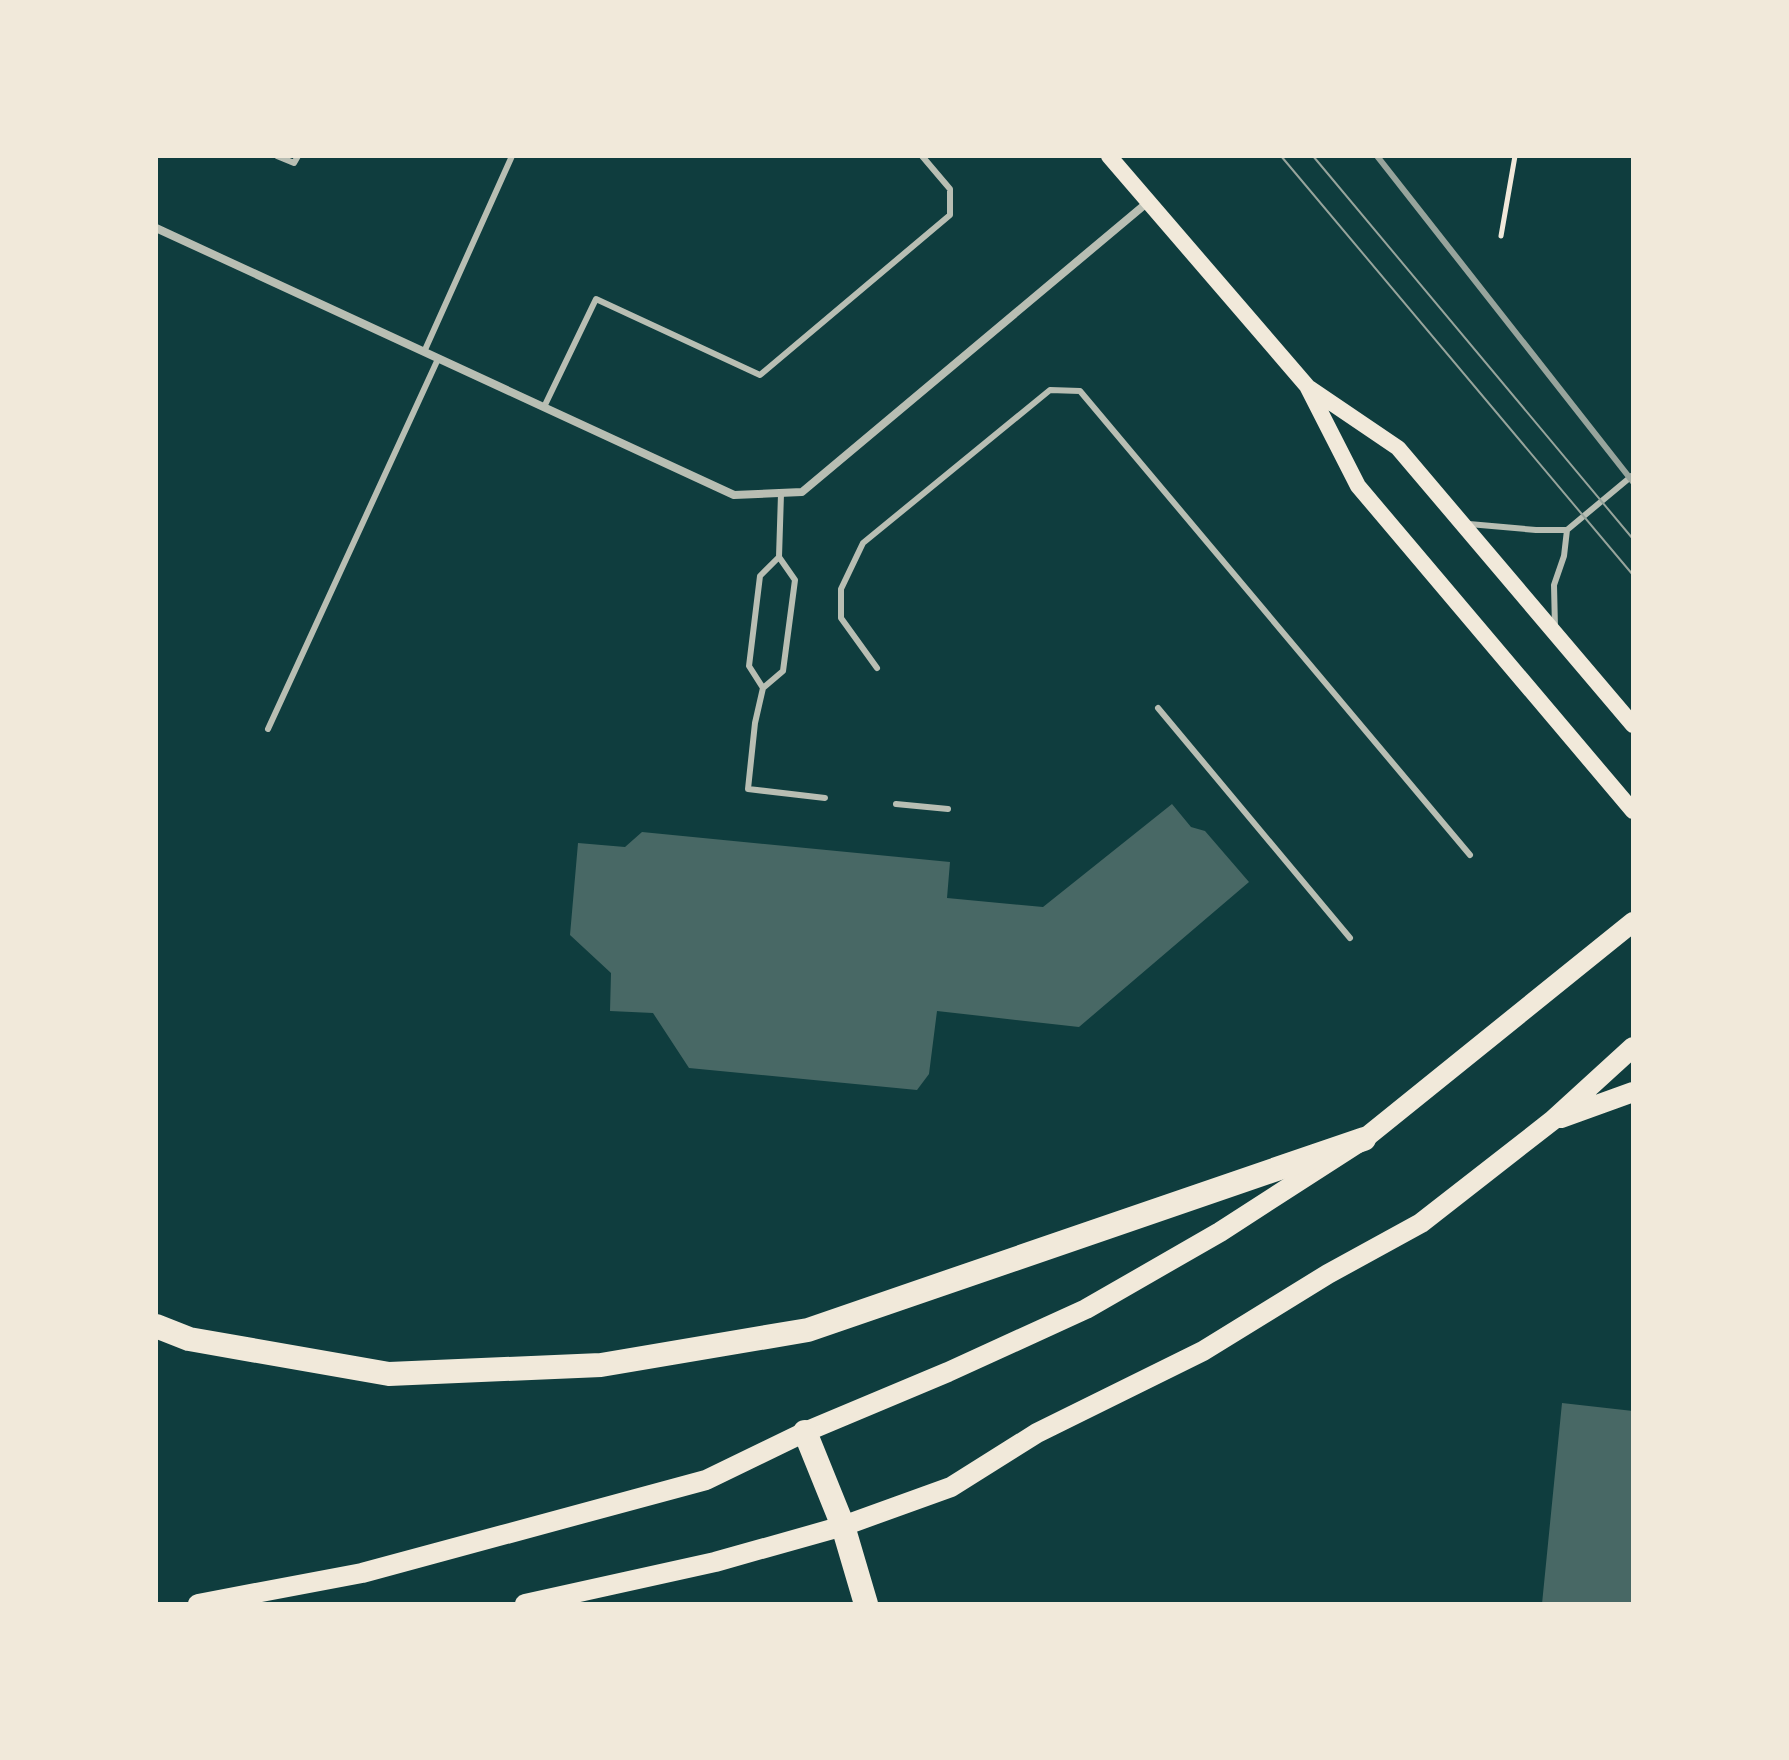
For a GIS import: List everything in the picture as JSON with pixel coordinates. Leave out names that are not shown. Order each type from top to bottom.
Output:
[{"type":"highway","points":[[156,1326],[189,1339],[389,1374],[601,1365],[808,1330],[1364,1139]]},
{"type":"highway","points":[[805,1432],[843,1526],[866,1604]]},
{"type":"main road","points":[[1109,156],[1307,386],[1358,486],[1633,811]]},
{"type":"main road","points":[[1307,386],[1398,448],[1633,725]]},
{"type":"main road","points":[[198,1604],[362,1573],[706,1480],[805,1432],[1086,1309],[1220,1232],[1364,1139],[1633,922]]},
{"type":"main road","points":[[525,1604],[715,1562],[843,1526],[951,1487],[1037,1433],[1203,1351],[1328,1274],[1421,1223],[1553,1120],[1633,1047]]},
{"type":"main road","points":[[1553,1120],[1633,1092]]},
{"type":"street","points":[[156,228],[734,495],[781,494],[802,492],[1148,202]]},
{"type":"lane","points":[[277,156],[294,163],[298,156]]},
{"type":"lane","points":[[424,352],[512,156]]},
{"type":"lane","points":[[544,407],[596,299],[760,375],[950,215],[950,189],[922,156]]},
{"type":"lane","points":[[268,729],[438,359]]},
{"type":"lane","points":[[877,668],[841,618],[841,589],[863,543],[1050,390],[1080,391],[1470,855]]},
{"type":"lane","points":[[1463,524],[1567,530],[1633,475]]},
{"type":"lane","points":[[781,494],[779,557],[795,580],[783,671],[763,688],[755,723],[748,789],[825,798]]},
{"type":"lane","points":[[1555,633],[1554,585],[1564,556],[1567,530]]},
{"type":"lane","points":[[763,688],[749,666],[760,576],[779,557]]},
{"type":"lane","points":[[1158,708],[1350,938]]},
{"type":"lane","points":[[896,804],[948,809]]},
{"type":"path","points":[[1501,236],[1515,156]]},
{"type":"building","points":[[1172,804],[1191,827],[1205,831],[1249,882],[1079,1027],[937,1011],[929,1074],[917,1090],[689,1068],[653,1013],[610,1011],[611,973],[570,935],[578,843],[625,847],[642,832],[950,862],[947,898],[1043,907]]},
{"type":"building","points":[[1562,1403],[1633,1411],[1633,1604],[1542,1604]]},
{"type":"tram line","points":[[1281,156],[1633,575]]},
{"type":"tram line","points":[[1313,156],[1633,539]]},
{"type":"railway","points":[[1377,156],[1633,482]]}]
